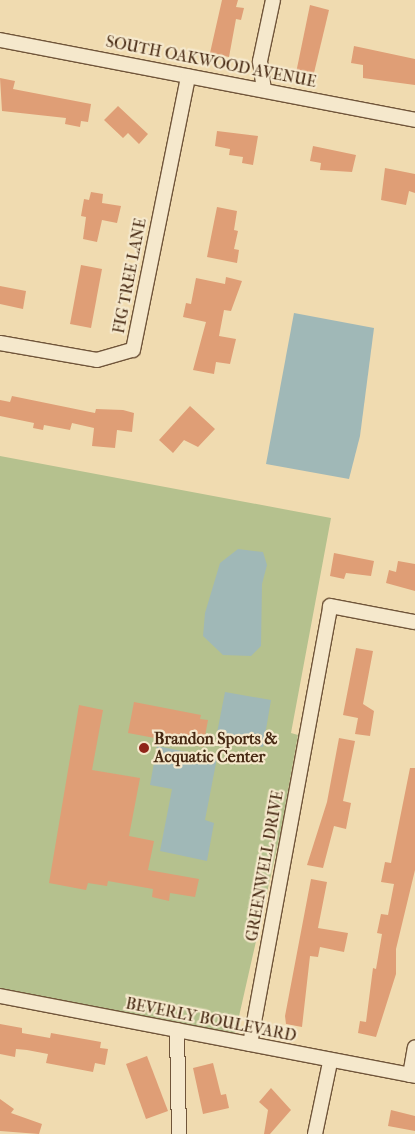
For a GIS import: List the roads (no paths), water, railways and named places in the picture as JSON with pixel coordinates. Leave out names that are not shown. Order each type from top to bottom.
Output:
[{"type":"street","points":[[264,90],[260,61],[273,0]]},
{"type":"street","name":"SOUTH OAKWOOD AVENUE","points":[[0,40],[415,120]]},
{"type":"street","name":"FIG TREE LANE","points":[[0,343],[97,360],[134,350],[188,76]]},
{"type":"street","name":"GREENWELL DRIVE","points":[[250,1044],[330,606],[415,622]]},
{"type":"street","name":"BEVERLY BOULEVARD","points":[[0,996],[250,1044],[330,1062],[412,1076]]},
{"type":"street","points":[[177,1030],[179,1134]]},
{"type":"street","points":[[412,1076],[415,1047]]},
{"type":"street","points":[[315,1134],[330,1062]]},
{"type":"water","points":[[294,313],[374,328],[360,436],[349,479],[266,464]]},
{"type":"water","points":[[238,549],[263,552],[267,565],[262,584],[261,646],[251,656],[223,655],[203,636],[205,613],[220,563]]},
{"type":"water","points":[[225,692],[271,700],[263,747],[216,738]]},
{"type":"water","points":[[157,746],[217,758],[205,820],[214,823],[207,861],[160,851],[172,789],[150,785]]},
{"type":"place","name":"Brandon Sports & Acquatic Center","points":[[144,748]]}]
